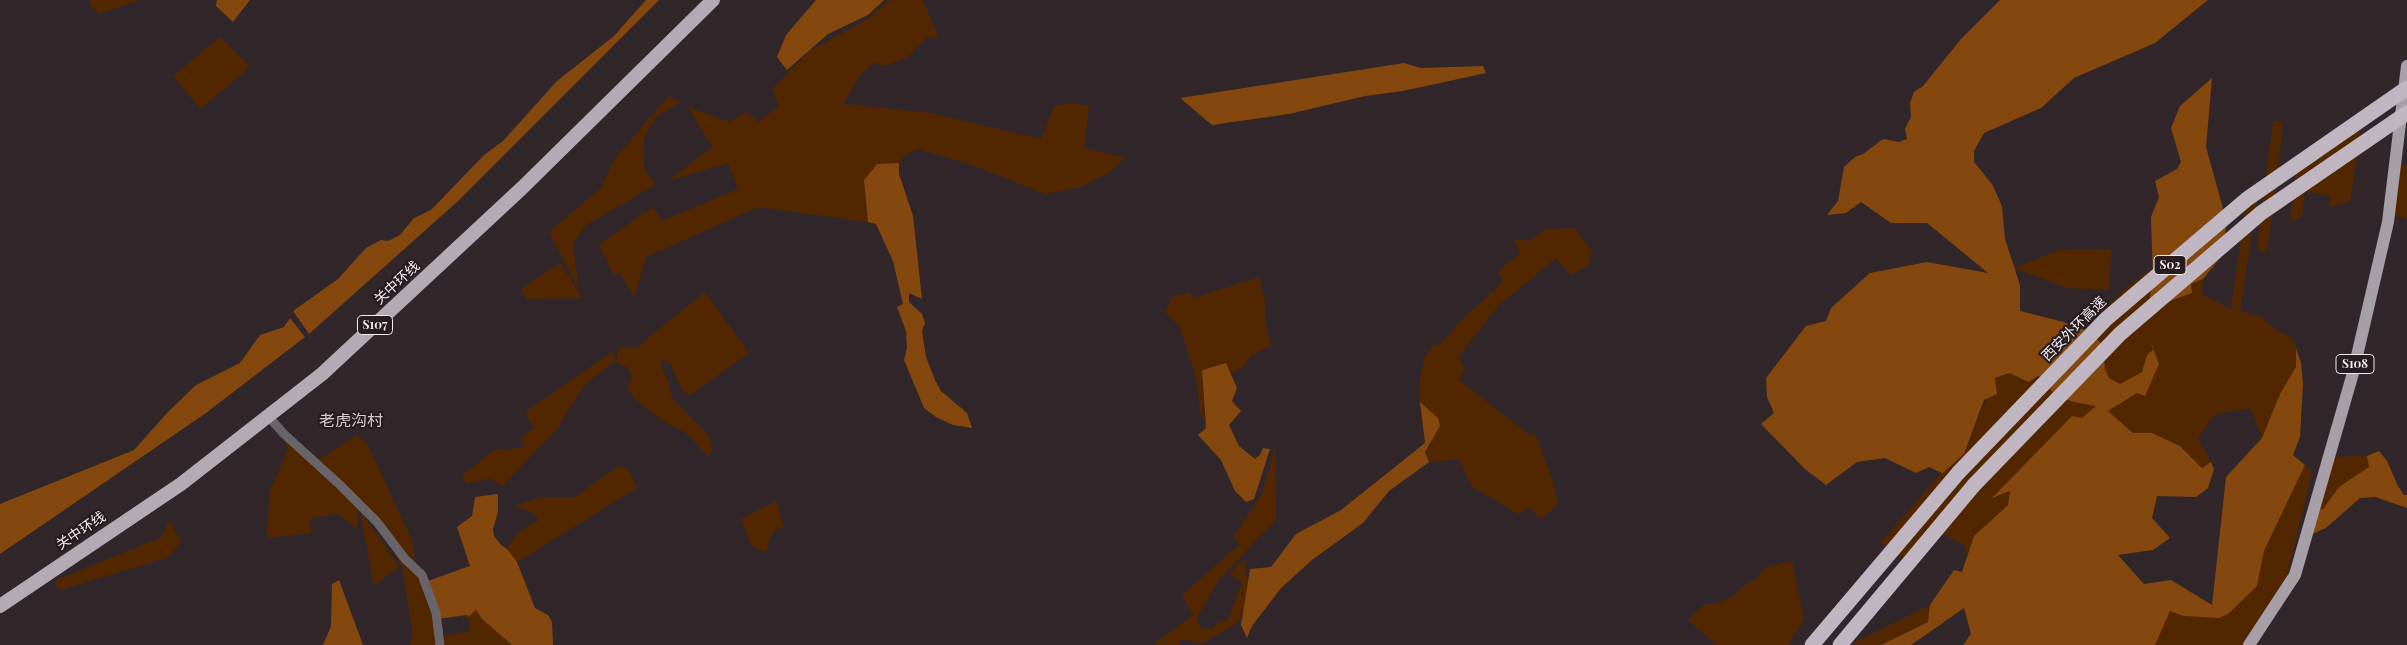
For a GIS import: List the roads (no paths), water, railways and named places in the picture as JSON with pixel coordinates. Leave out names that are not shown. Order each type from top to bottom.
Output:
[{"type":"highway","name":"关中环线","points":[[0,596],[176,477],[317,368],[516,183],[702,0]]},
{"type":"highway","name":"关中环线","points":[[0,606],[181,484],[322,374],[522,188],[712,0]]},
{"type":"highway","name":"西安外环高速","points":[[1812,645],[1959,472],[2106,319],[2247,199],[2407,88]]},
{"type":"highway","name":"S02","points":[[1845,640],[1974,485],[2120,334],[2261,214],[2407,113]]},
{"type":"main road","name":"S108","points":[[2249,645],[2295,574],[2353,373],[2388,222],[2407,66]]},
{"type":"street","points":[[268,416],[284,434],[333,478],[377,522],[405,559],[422,575],[436,613],[440,645]]},
{"type":"district","name":"老虎沟村","points":[[351,421]]}]
